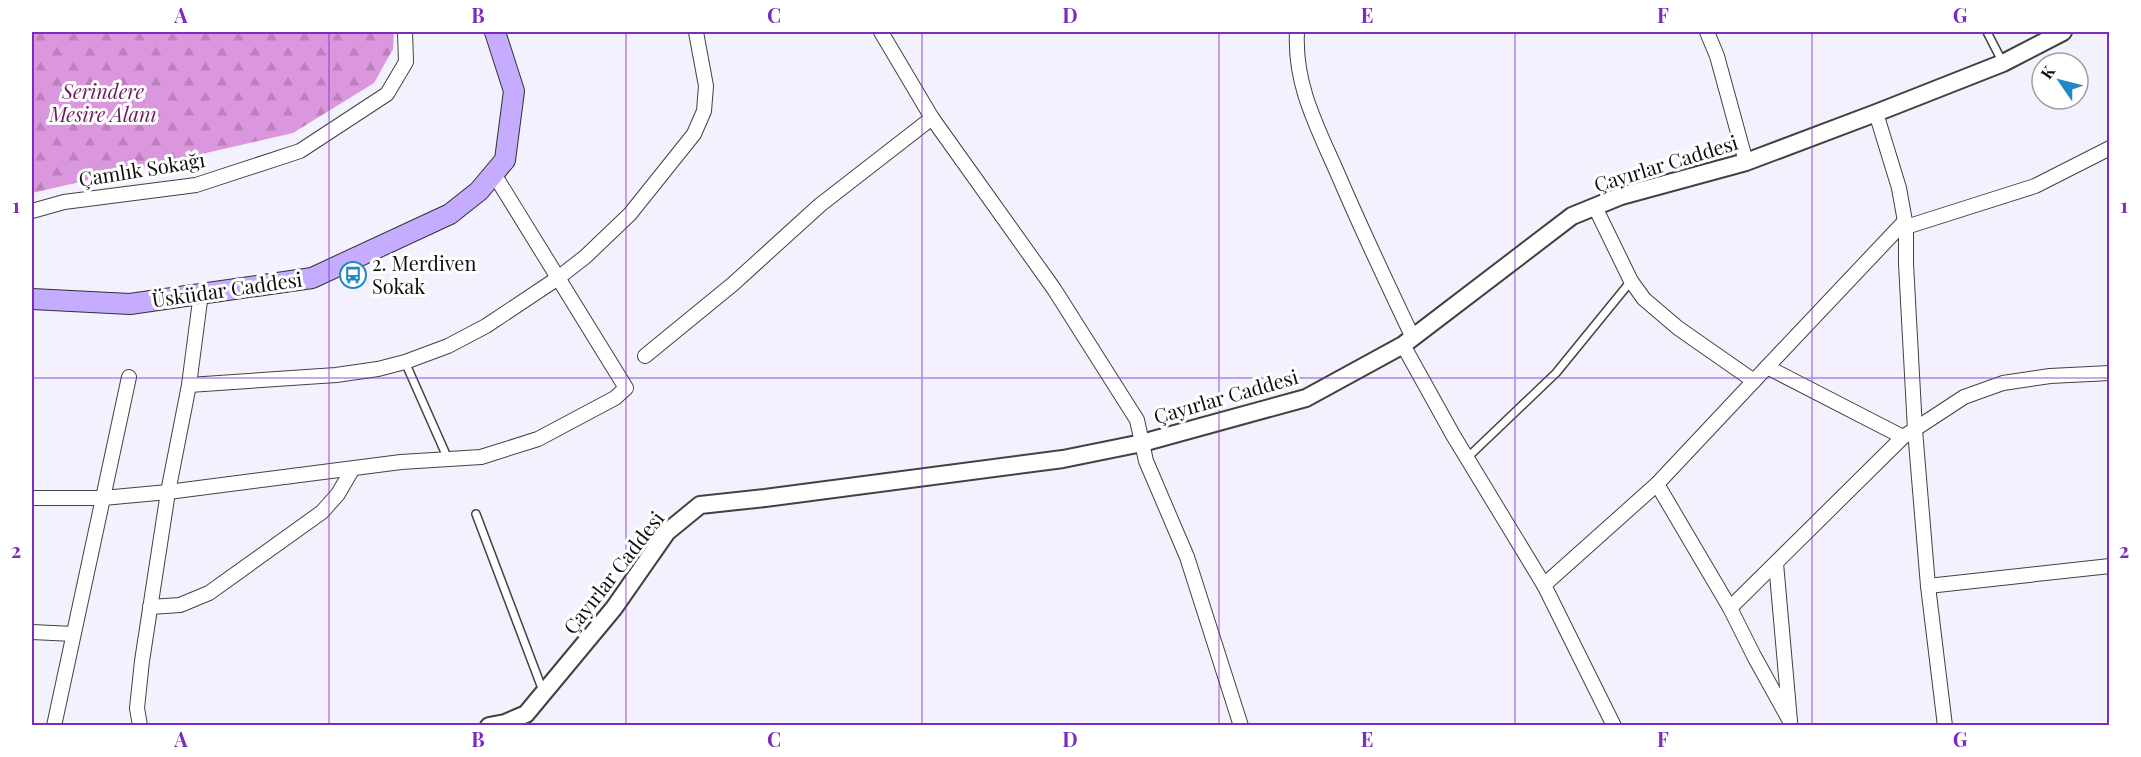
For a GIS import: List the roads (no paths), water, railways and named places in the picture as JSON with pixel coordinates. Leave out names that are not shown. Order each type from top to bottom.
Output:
[{"type":"main road","name":"Üsküdar Caddesi","points":[[32,299],[129,304],[312,278],[450,214],[479,191],[505,160],[514,91],[495,32]]},
{"type":"street","name":"Çamlık Sokağı","points":[[32,211],[64,202],[196,185],[300,151],[387,94],[406,62],[405,32]]},
{"type":"street","points":[[189,385],[336,375],[378,369],[405,362],[448,346],[486,326],[558,278],[585,257],[630,214],[694,134],[704,111],[706,86],[696,32]]},
{"type":"street","points":[[881,32],[932,118],[1054,289],[1137,420],[1146,461],[1187,557],[1241,726]]},
{"type":"street","points":[[1297,32],[1298,62],[1305,99],[1408,341],[1467,458],[1544,585],[1614,726]]},
{"type":"street","points":[[1707,32],[1717,56],[1746,162]]},
{"type":"street","name":"Çayırlar Caddesi","points":[[489,726],[527,720],[544,693],[614,608],[667,532],[700,505],[1051,460],[1142,443],[1306,398],[1408,341],[1572,216],[1621,196],[1746,162],[2002,63],[2063,32]]},
{"type":"street","points":[[1876,113],[1899,188],[1906,224],[1909,433],[1945,726]]},
{"type":"street","points":[[645,356],[733,284],[820,205],[932,118]]},
{"type":"street","points":[[1544,585],[1657,484],[1906,224],[2035,186],[2109,148]]},
{"type":"street","points":[[32,498],[103,498],[352,470],[401,462],[481,457],[538,439],[615,398],[626,388],[494,174]]},
{"type":"street","points":[[1595,207],[1631,281],[1644,299],[1678,328],[1754,381]]},
{"type":"street","points":[[140,726],[137,708],[150,607],[168,492],[189,385],[201,294]]},
{"type":"street","points":[[1767,367],[1909,433]]},
{"type":"street","points":[[1730,608],[1909,433],[1964,398],[2003,383],[2050,376],[2109,373]]},
{"type":"street","points":[[54,726],[129,377]]},
{"type":"street","points":[[150,607],[180,605],[209,592],[322,512],[338,494],[352,470]]},
{"type":"street","points":[[1657,484],[1730,608],[1790,723]]},
{"type":"street","points":[[1776,563],[1790,723]]},
{"type":"street","points":[[1928,586],[2109,566]]},
{"type":"street","points":[[32,633],[73,634]]},
{"type":"lane","points":[[1987,32],[2002,63]]},
{"type":"lane","points":[[1467,458],[1548,381],[1631,281]]},
{"type":"lane","points":[[405,362],[448,459]]},
{"type":"lane","points":[[476,514],[544,693]]},
{"type":"place","name":"2. Merdiven Sokak","points":[[353,275]]},
{"type":"park label","name":"Serindere Mesire Alanı","points":[[103,104]]}]
